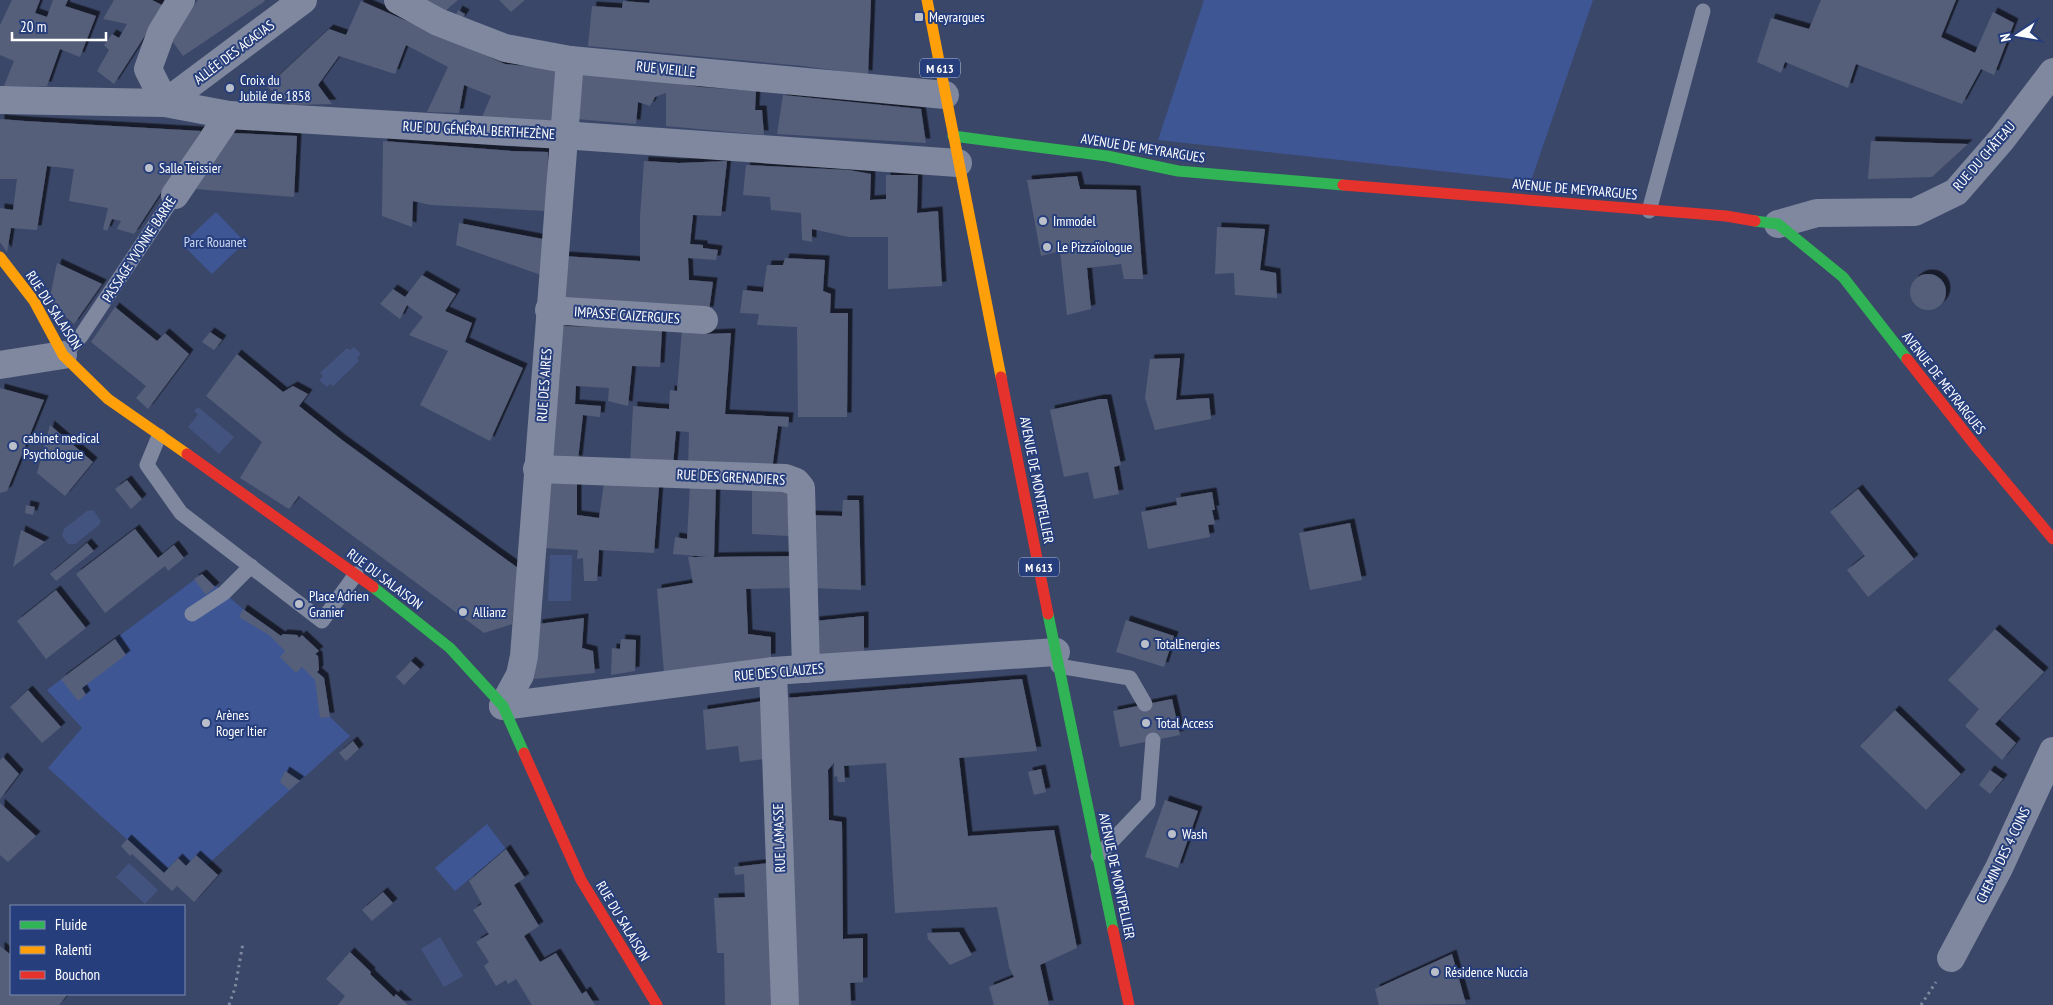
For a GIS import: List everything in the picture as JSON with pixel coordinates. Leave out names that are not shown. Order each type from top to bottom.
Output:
[{"type":"street","points":[[165,103],[148,69],[161,33],[181,0]]},
{"type":"street","name":"ALLÉE DES ACACIAS","points":[[165,103],[303,0]]},
{"type":"street","name":"RUE VIEILLE","points":[[398,0],[438,22],[505,48],[570,60],[945,95]]},
{"type":"street","name":"M 613","points":[[927,0],[953,136]]},
{"type":"street","name":"RUE DES AIRES","points":[[503,706],[520,676],[524,656],[562,135],[570,60]]},
{"type":"street","name":"RUE DU CHÂTEAU","points":[[1778,224],[1817,213],[1915,212],[1956,192],[2002,139],[2053,72]]},
{"type":"street","name":"RUE DU GÉNÉRAL BERTHEZÈNE","points":[[0,100],[165,103],[229,114],[958,163]]},
{"type":"street","name":"PASSAGE YVONNE BARRE","points":[[175,195],[229,114]]},
{"type":"street","name":"AVENUE DE MEYRARGUES","points":[[953,136],[1107,156],[1178,171],[1726,216],[1778,224],[1842,277],[1977,448],[2053,539]]},
{"type":"street","name":"AVENUE DE MONTPELLIER","points":[[953,136],[1057,659],[1129,1005]]},
{"type":"street","name":"RUE DU SALAISON","points":[[0,257],[34,301],[63,355],[108,399],[356,574],[450,648],[503,706],[581,880],[657,1005]]},
{"type":"street","name":"IMPASSE CAIZERGUES","points":[[549,310],[704,320]]},
{"type":"street","points":[[0,365],[63,355]]},
{"type":"street","name":"RUE DES GRENADIERS","points":[[537,469],[785,478],[796,482],[801,488],[806,669]]},
{"type":"street","name":"RUE DES CLAUZES","points":[[503,706],[772,671],[1057,659]]},
{"type":"street","name":"RUE LAMASSE","points":[[772,671],[785,1005]]},
{"type":"street","name":"CHEMIN DES 4 COINS","points":[[1951,958],[1999,868],[2053,751]]},
{"type":"lane","points":[[1649,211],[1703,11]]},
{"type":"lane","name":"PASSAGE YVONNE BARRE","points":[[63,355],[81,336],[175,195]]},
{"type":"lane","points":[[159,436],[147,465],[181,512],[322,621],[356,574]]},
{"type":"lane","points":[[192,614],[224,593],[251,566]]},
{"type":"lane","points":[[1057,659],[1130,678],[1145,704]]},
{"type":"lane","points":[[1098,856],[1148,803],[1153,740]]},
{"type":"path","points":[[229,1005],[235,988],[243,943]]},
{"type":"green space","points":[[1204,0],[1593,0],[1531,181],[1158,140]]},
{"type":"green space","name":"Parc Rouanet","points":[[216,212],[245,242],[212,274],[182,244]]},
{"type":"green space","name":"Arènes Roger Itier","points":[[202,574],[243,609],[280,636],[283,634],[299,637],[302,635],[319,651],[316,654],[318,656],[319,670],[317,672],[324,678],[330,717],[350,736],[207,865],[186,866],[178,858],[164,873],[48,768],[82,728],[47,690]]},
{"type":"green space","points":[[487,824],[506,849],[455,891],[435,868]]},
{"type":"shaded area","points":[[354,347],[361,354],[357,358],[359,361],[333,386],[330,384],[327,387],[319,380],[323,376],[320,373],[347,348],[350,350]]},
{"type":"shaded area","points":[[198,407],[234,437],[219,454],[188,427],[198,415],[194,411]]},
{"type":"shaded area","points":[[93,510],[101,521],[99,525],[75,544],[68,544],[62,536],[64,529],[87,511]]},
{"type":"shaded area","points":[[550,555],[572,555],[571,601],[548,601]]},
{"type":"shaded area","points":[[129,863],[158,890],[145,904],[116,877]]},
{"type":"shaded area","points":[[440,937],[463,976],[444,987],[421,949]]},
{"type":"building","points":[[12,0],[40,0],[35,13],[47,17],[53,0],[68,0],[65,6],[96,16],[80,57],[60,49],[47,86],[4,86],[14,61],[0,55],[0,25]]},
{"type":"building","points":[[114,0],[152,0],[164,6],[114,84],[97,71],[109,50],[104,45],[112,34],[119,38],[127,24],[103,19]]},
{"type":"building","points":[[198,0],[265,1],[183,56],[170,38]]},
{"type":"building","points":[[422,0],[458,0],[444,12]]},
{"type":"building","points":[[499,0],[525,0],[511,12]]},
{"type":"building","points":[[650,0],[871,0],[868,75],[803,66],[588,46],[592,6],[622,8],[623,1],[649,3]]},
{"type":"building","points":[[1821,0],[1956,0],[1941,37],[1975,53],[1993,12],[2014,23],[1994,75],[1981,69],[1962,104],[1856,64],[1848,88],[1785,62],[1781,73],[1757,62],[1771,18],[1809,29]]},
{"type":"building","points":[[361,1],[505,64],[557,69],[552,121],[482,117],[491,96],[464,85],[459,113],[427,112],[448,67],[406,45],[395,74],[339,56],[318,85],[332,104],[291,105],[267,87],[329,29],[346,35]]},
{"type":"building","points":[[458,10],[465,14],[461,20],[455,17]]},
{"type":"building","points":[[579,73],[640,78],[700,87],[756,91],[755,110],[762,110],[764,135],[666,126],[666,93],[655,97],[650,106],[638,102],[636,124],[576,119]]},
{"type":"building","points":[[783,95],[921,109],[926,143],[777,134]]},
{"type":"building","points":[[0,119],[201,131],[134,234],[117,229],[121,221],[112,219],[107,231],[103,229],[108,208],[69,201],[74,169],[47,166],[37,230],[11,228],[7,252],[0,242],[0,208],[13,210],[17,179],[0,179]]},
{"type":"building","points":[[232,133],[297,136],[294,197],[196,189]]},
{"type":"building","points":[[383,141],[548,152],[547,211],[431,205],[413,201],[412,227],[382,216]]},
{"type":"building","points":[[1871,141],[1968,144],[1932,177],[1868,179]]},
{"type":"building","points":[[644,161],[679,163],[727,161],[721,216],[693,215],[690,244],[703,245],[703,248],[718,250],[716,260],[688,258],[689,280],[713,282],[709,311],[564,304],[563,256],[640,261],[640,217]]},
{"type":"building","points":[[746,165],[849,170],[871,174],[870,200],[886,199],[886,175],[918,175],[917,213],[938,211],[942,286],[888,289],[888,237],[849,237],[812,229],[812,242],[802,240],[801,213],[771,210],[770,197],[743,195]]},
{"type":"building","points":[[1077,176],[1080,189],[1136,190],[1143,279],[1124,279],[1121,264],[1087,268],[1091,309],[1067,315],[1060,251],[1041,256],[1027,180]]},
{"type":"building","points":[[459,223],[548,240],[544,276],[456,245]]},
{"type":"building","points":[[1217,227],[1265,229],[1260,270],[1276,273],[1277,298],[1235,295],[1234,273],[1215,274]]},
{"type":"building","points":[[785,258],[825,260],[823,291],[831,294],[830,313],[848,313],[847,417],[798,417],[797,327],[757,325],[759,314],[740,313],[743,290],[763,292],[767,265],[783,265]]},
{"type":"building","points":[[57,263],[102,284],[74,324],[49,302]]},
{"type":"building","points":[[1928,274],[1935,275],[1941,279],[1945,285],[1945,299],[1941,305],[1935,309],[1928,310],[1921,309],[1915,305],[1911,299],[1910,292],[1911,285],[1915,279],[1921,275]]},
{"type":"building","points":[[422,275],[456,294],[445,311],[472,323],[465,342],[523,368],[490,441],[420,405],[448,351],[409,335],[423,317],[407,305],[400,319],[380,304],[393,289],[405,297]]},
{"type":"building","points":[[115,307],[157,341],[165,333],[189,354],[148,409],[136,398],[146,386],[91,342]]},
{"type":"building","points":[[562,326],[662,329],[660,367],[632,366],[628,406],[608,401],[609,388],[576,386],[575,404],[601,406],[600,417],[583,415],[578,460],[550,459]]},
{"type":"building","points":[[682,329],[707,334],[731,333],[725,414],[789,417],[788,427],[778,426],[772,470],[688,469],[689,432],[676,431],[673,466],[630,465],[633,406],[669,409],[670,390],[677,391]]},
{"type":"building","points":[[210,332],[222,340],[214,350],[202,342]]},
{"type":"building","points":[[237,354],[283,392],[293,386],[308,394],[299,406],[342,440],[518,568],[512,624],[484,633],[299,496],[289,509],[240,478],[262,442],[206,396]]},
{"type":"building","points":[[1180,358],[1176,400],[1209,398],[1211,419],[1155,430],[1145,398],[1150,359]]},
{"type":"building","name":"cabinet medical Psychologue","points":[[0,388],[44,400],[7,491],[0,493]]},
{"type":"building","points":[[1107,399],[1121,465],[1114,467],[1119,494],[1094,499],[1088,472],[1064,477],[1050,410]]},
{"type":"building","points":[[50,425],[93,462],[65,496],[37,473]]},
{"type":"building","points":[[127,480],[142,499],[131,509],[115,489]]},
{"type":"building","points":[[549,480],[577,480],[577,515],[599,518],[604,483],[659,487],[654,553],[599,550],[597,581],[584,581],[583,558],[577,559],[578,550],[543,548]]},
{"type":"building","points":[[690,485],[716,485],[714,557],[792,556],[790,588],[746,589],[748,634],[771,637],[771,658],[664,673],[657,589],[693,583],[688,557],[708,557],[673,554],[675,537],[687,539]]},
{"type":"building","points":[[752,487],[787,489],[789,536],[752,534]]},
{"type":"building","points":[[1858,489],[1914,559],[1868,597],[1847,570],[1865,556],[1830,512]]},
{"type":"building","points":[[1212,492],[1215,510],[1212,510],[1215,524],[1208,525],[1210,537],[1148,549],[1141,512],[1177,505],[1176,498]]},
{"type":"building","points":[[843,500],[859,500],[861,590],[814,588],[810,515],[842,516]]},
{"type":"building","points":[[26,505],[35,507],[33,515],[25,513]]},
{"type":"building","points":[[1350,523],[1362,580],[1310,590],[1299,533]]},
{"type":"building","points":[[135,529],[158,558],[174,545],[184,558],[168,571],[165,566],[105,613],[76,574]]},
{"type":"building","points":[[21,530],[45,542],[13,567]]},
{"type":"building","points":[[87,543],[94,551],[56,581],[50,574]]},
{"type":"building","points":[[202,574],[215,587],[206,595],[194,579]]},
{"type":"building","points":[[56,590],[86,628],[46,659],[17,621]]},
{"type":"building","points":[[243,609],[281,636],[283,634],[297,635],[299,638],[302,635],[319,651],[315,654],[318,656],[319,670],[317,672],[324,678],[330,717],[320,718],[315,680],[302,667],[296,673],[280,657],[285,651],[269,635],[239,617]]},
{"type":"building","points":[[864,616],[864,652],[816,655],[815,621]]},
{"type":"building","points":[[584,618],[582,648],[593,651],[595,673],[534,679],[538,624]]},
{"type":"building","name":"TotalEnergies","points":[[1126,620],[1174,636],[1164,667],[1116,652]]},
{"type":"building","points":[[1995,629],[2044,672],[1995,724],[2016,743],[2002,760],[1965,726],[1979,709],[1948,680]]},
{"type":"building","points":[[115,639],[126,655],[82,688],[86,695],[78,701],[61,679]]},
{"type":"building","points":[[621,639],[636,640],[635,671],[611,675],[612,648],[620,649]]},
{"type":"building","points":[[411,661],[420,669],[404,685],[396,677]]},
{"type":"building","points":[[1022,679],[1037,751],[959,758],[968,836],[1054,830],[1077,948],[1040,965],[1049,1005],[994,1005],[989,987],[1014,977],[1009,967],[997,907],[895,913],[886,763],[844,766],[845,782],[838,782],[837,776],[834,777],[834,763],[828,770],[829,820],[842,822],[843,939],[863,938],[863,982],[850,983],[851,1005],[795,1005],[785,698]]},
{"type":"building","points":[[28,690],[61,727],[42,743],[10,707]]},
{"type":"building","name":"Total Access","points":[[1172,699],[1180,735],[1120,747],[1113,711]]},
{"type":"building","points":[[763,701],[765,759],[740,762],[738,746],[706,750],[703,710]]},
{"type":"building","points":[[1895,710],[1961,774],[1926,810],[1860,746]]},
{"type":"building","points":[[353,741],[359,749],[346,761],[339,753]]},
{"type":"building","points":[[3,757],[19,774],[0,799],[0,760]]},
{"type":"building","points":[[1041,769],[1046,792],[1034,795],[1028,772]]},
{"type":"building","points":[[1990,770],[2003,779],[1990,794],[1979,785]]},
{"type":"building","points":[[285,771],[300,781],[289,790],[280,782]]},
{"type":"building","name":"Wash","points":[[1165,800],[1198,811],[1178,868],[1145,857]]},
{"type":"building","points":[[0,803],[36,836],[8,862],[0,855]]},
{"type":"building","points":[[127,839],[164,873],[178,858],[186,866],[196,855],[218,875],[194,902],[177,886],[172,891],[132,854],[130,856],[121,846]]},
{"type":"building","points":[[506,849],[525,878],[514,885],[539,926],[524,936],[540,962],[556,953],[582,994],[586,991],[595,1005],[532,1005],[516,979],[508,984],[506,980],[496,986],[484,966],[489,962],[476,942],[489,934],[473,910],[482,904],[469,881]]},
{"type":"building","points":[[769,863],[774,1005],[725,1005],[724,953],[717,953],[714,898],[745,897],[744,874],[735,875],[734,867]]},
{"type":"building","points":[[383,892],[393,903],[372,921],[362,910]]},
{"type":"building","points":[[959,932],[972,955],[950,965],[928,939],[927,933]]},
{"type":"building","points":[[0,946],[10,954],[10,995],[67,995],[59,1005],[0,1005]]},
{"type":"building","points":[[350,952],[394,997],[396,994],[408,1005],[338,1005],[345,996],[326,979]]},
{"type":"building","name":"Résidence Nuccia","points":[[1452,954],[1466,1004],[1379,1005],[1375,989]]},
{"type":"traffic: fast","points":[[953,136],[1107,156],[1178,171],[1343,185]]},
{"type":"traffic: fast","points":[[1755,221],[1778,224],[1843,277],[1907,359]]},
{"type":"traffic: fast","points":[[373,587],[450,648],[503,706],[524,753]]},
{"type":"traffic: fast","points":[[1048,614],[1113,930]]},
{"type":"traffic: slow","points":[[927,0],[1001,377]]},
{"type":"traffic: slow","points":[[0,257],[34,301],[63,355],[108,399],[187,454]]},
{"type":"traffic: jam","points":[[1343,185],[1726,216],[1755,221]]},
{"type":"traffic: jam","points":[[1907,359],[1977,448],[2053,539]]},
{"type":"traffic: jam","points":[[1001,377],[1048,614]]},
{"type":"traffic: jam","points":[[187,454],[373,587]]},
{"type":"traffic: jam","points":[[524,753],[581,880],[657,1005]]},
{"type":"traffic: jam","points":[[1113,930],[1129,1005]]},
{"type":"place","name":"Meyrargues","points":[[919,17]]},
{"type":"place","name":"Croix du Jubilé de 1858","points":[[230,88]]},
{"type":"place","name":"Salle Teissier","points":[[149,168]]},
{"type":"place","name":"Immodel","points":[[1043,221]]},
{"type":"place","name":"Le Pizzaïologue","points":[[1047,247]]},
{"type":"place","name":"cabinet medical Psychologue","points":[[13,446]]},
{"type":"place","name":"Place Adrien Granier","points":[[299,604]]},
{"type":"place","name":"Allianz","points":[[463,612]]},
{"type":"place","name":"TotalEnergies","points":[[1145,644]]},
{"type":"place","name":"Arènes Roger Itier","points":[[206,723]]},
{"type":"place","name":"Total Access","points":[[1146,723]]},
{"type":"place","name":"Wash","points":[[1172,834]]},
{"type":"place","name":"Résidence Nuccia","points":[[1435,972]]}]
